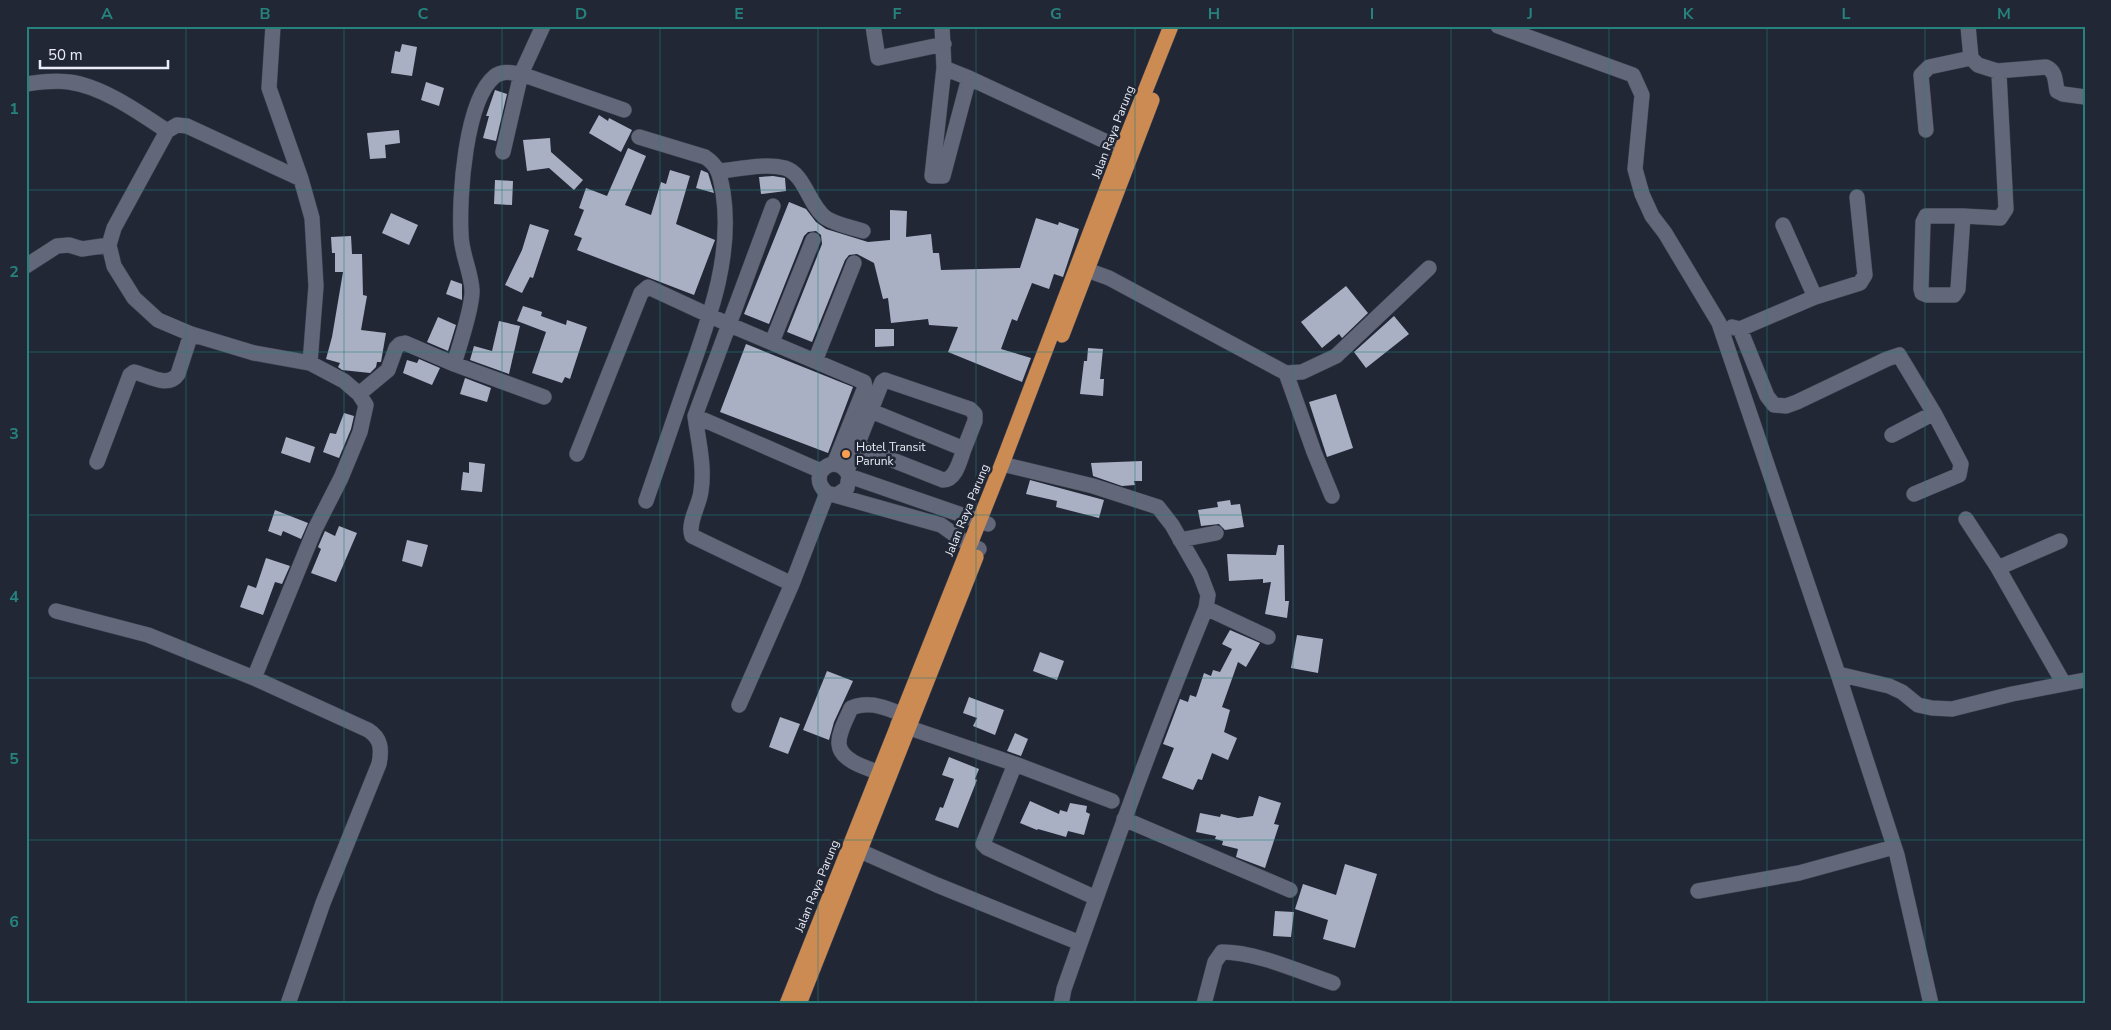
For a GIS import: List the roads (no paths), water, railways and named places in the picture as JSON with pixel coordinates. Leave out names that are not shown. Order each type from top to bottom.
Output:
[{"type":"highway","name":"Jalan Raya Parung","points":[[1006,466],[1122,149],[1171,26]]},
{"type":"highway","name":"Jalan Raya Parung","points":[[799,1004],[860,851],[884,774],[903,722],[1087,270],[1181,26]]},
{"type":"highway","name":"Jalan Raya Parung","points":[[787,1004],[884,774]]},
{"type":"street","points":[[273,26],[269,88],[301,179],[312,218],[316,286],[310,363]]},
{"type":"street","points":[[503,152],[521,74],[543,26]]},
{"type":"street","points":[[873,26],[878,58],[944,44]]},
{"type":"street","points":[[942,26],[944,68],[932,176],[943,176],[969,78]]},
{"type":"street","points":[[1498,26],[1633,75],[1642,95],[1635,169],[1642,194],[1652,216],[1719,323],[1838,674],[1894,847],[1931,1004]]},
{"type":"street","points":[[1968,26],[1971,58],[1978,65],[1997,72],[2046,66],[2054,73],[2057,90],[2062,94],[2085,97]]},
{"type":"street","points":[[1926,130],[1921,75],[1923,71],[1929,67],[1971,58]]},
{"type":"street","points":[[944,68],[1122,149]]},
{"type":"street","points":[[454,364],[472,295],[460,236],[465,152],[471,124],[482,94],[494,76],[504,72],[521,74],[624,110]]},
{"type":"street","points":[[1963,216],[1956,293],[1954,295],[1936,296],[1922,293],[1921,252],[1924,218],[1929,216],[1963,216],[2000,218],[2006,209],[1999,74],[1997,72]]},
{"type":"street","points":[[26,84],[51,81],[70,82],[90,87],[130,108],[167,131]]},
{"type":"street","points":[[254,678],[315,529],[341,478],[360,432],[366,405],[359,394],[344,381],[310,363],[254,353],[191,334],[158,320],[134,298],[114,266],[109,245],[114,228],[167,131],[177,125],[187,126],[301,179]]},
{"type":"street","points":[[639,137],[705,156],[720,171],[727,214],[722,262],[709,315],[646,501]]},
{"type":"street","points":[[720,171],[772,166],[786,169],[798,178],[807,194],[825,217],[839,224],[863,231]]},
{"type":"street","points":[[1719,323],[1740,329],[1815,297],[1860,283],[1865,275],[1857,197]]},
{"type":"street","points":[[773,206],[695,416],[702,470],[702,491],[691,529],[692,536],[792,584]]},
{"type":"street","points":[[1783,225],[1815,297]]},
{"type":"street","points":[[772,342],[813,240]]},
{"type":"street","points":[[26,266],[57,246],[69,245],[82,249],[109,245]]},
{"type":"street","points":[[816,361],[854,262]]},
{"type":"street","points":[[1087,270],[1108,278],[1286,373],[1302,372],[1336,356],[1429,268]]},
{"type":"street","points":[[577,454],[644,289],[648,287],[730,325],[861,379],[865,384],[838,471],[847,488],[832,494],[739,705]]},
{"type":"street","points":[[1740,329],[1767,396],[1774,405],[1786,406],[1797,402],[1899,355],[1934,413],[1962,469],[1959,475],[1914,494]]},
{"type":"street","points":[[97,462],[130,375],[134,372],[168,382],[174,380],[178,374],[191,334]]},
{"type":"street","points":[[359,394],[388,370],[400,344],[405,343],[454,364],[544,397]]},
{"type":"street","points":[[1286,373],[1332,496]]},
{"type":"street","points":[[857,446],[943,480],[948,480],[953,476],[976,421],[975,414],[970,409],[885,380],[882,382],[857,446],[838,471],[819,484],[832,494],[941,525],[974,547]]},
{"type":"street","points":[[871,411],[964,449]]},
{"type":"street","points":[[1892,435],[1934,413]]},
{"type":"street","points":[[695,416],[838,471],[984,522]]},
{"type":"street","points":[[1006,466],[1093,486],[1158,507],[1172,525],[1200,574],[1208,595],[1206,608],[1166,705],[1124,819],[1064,989],[1061,1004]]},
{"type":"street","points":[[1966,519],[1998,568],[2064,684]]},
{"type":"street","points":[[1180,540],[1216,533]]},
{"type":"street","points":[[1998,568],[2060,541]]},
{"type":"street","points":[[1206,608],[1268,637]]},
{"type":"street","points":[[56,611],[148,634],[254,678],[376,735],[382,750],[379,764],[323,903],[288,1004]]},
{"type":"street","points":[[1838,674],[1889,686],[1902,692],[1918,704],[1932,708],[1952,709],[2012,694],[2085,680]]},
{"type":"street","points":[[884,774],[854,763],[844,756],[838,745],[851,708],[861,704],[874,705],[903,722],[1112,801]]},
{"type":"street","points":[[1015,764],[983,844],[987,848],[1096,898]]},
{"type":"street","points":[[1124,819],[1290,890]]},
{"type":"street","points":[[1698,892],[1799,873],[1894,847]]},
{"type":"street","points":[[860,851],[937,885],[1080,943]]},
{"type":"street","points":[[1204,1004],[1215,962],[1222,952],[1232,952],[1264,960],[1333,983]]},
{"type":"place","name":"Hotel Transit Parunk","points":[[846,454]]}]
